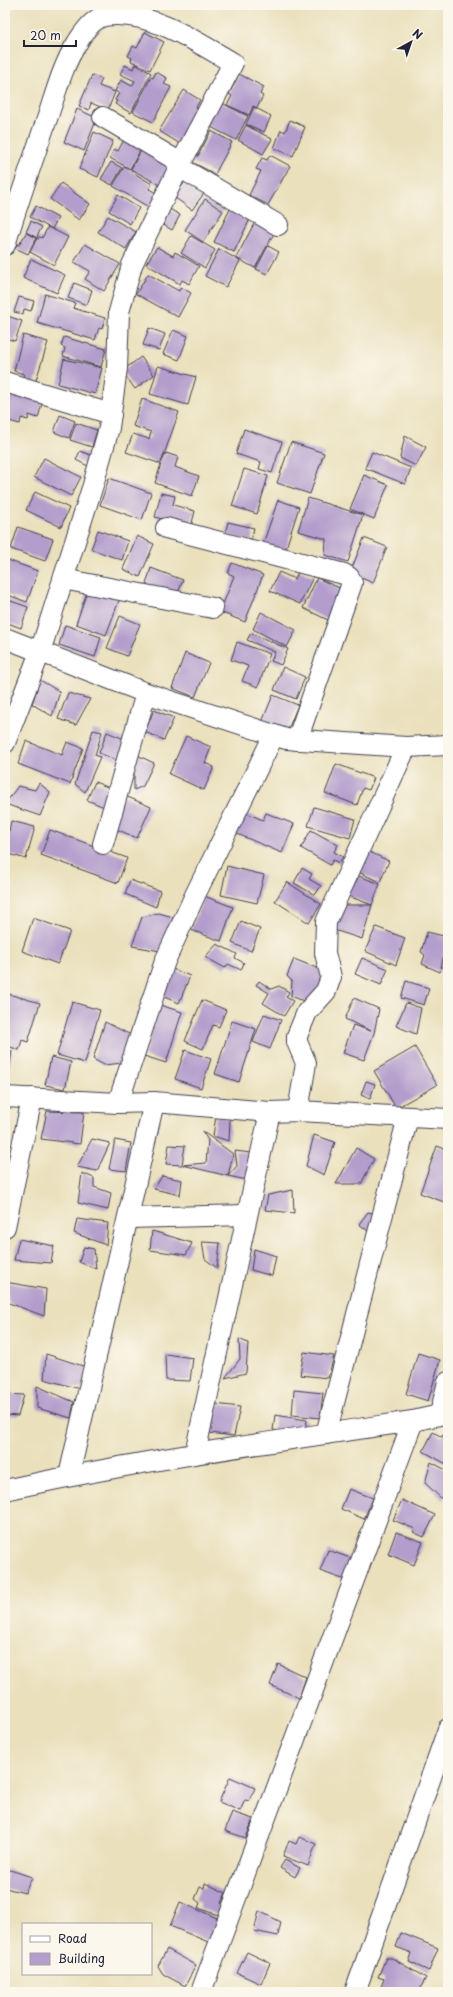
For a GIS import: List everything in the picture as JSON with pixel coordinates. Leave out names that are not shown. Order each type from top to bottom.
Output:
[{"type":"street","points":[[5,245],[23,186],[61,77],[77,43],[91,23],[103,16],[121,16],[153,22],[183,33],[233,63],[180,165],[132,265],[122,296],[119,312],[118,368],[109,428],[93,485],[40,652],[5,743]]},
{"type":"street","points":[[103,117],[278,224]]},
{"type":"street","points":[[5,382],[111,414]]},
{"type":"street","points":[[166,528],[344,574],[350,577],[352,583],[297,740]]},
{"type":"street","points":[[63,579],[213,608]]},
{"type":"street","points":[[5,638],[146,693],[286,739],[406,746],[448,745]]},
{"type":"street","points":[[103,844],[146,693]]},
{"type":"street","points":[[118,1103],[165,960],[196,893],[274,735]]},
{"type":"street","points":[[298,1111],[306,1063],[297,1042],[297,1036],[307,1012],[326,991],[331,977],[325,953],[326,922],[406,746]]},
{"type":"street","points":[[5,1097],[118,1103],[154,1102],[270,1112],[298,1111],[448,1119]]},
{"type":"street","points":[[5,1228],[32,1098]]},
{"type":"street","points":[[69,1476],[154,1102]]},
{"type":"street","points":[[195,1453],[270,1112]]},
{"type":"street","points":[[326,1434],[408,1117]]},
{"type":"street","points":[[128,1218],[247,1215]]},
{"type":"street","points":[[5,1490],[69,1476],[195,1453],[413,1421],[444,1414],[448,1382]]},
{"type":"street","points":[[201,1992],[413,1421]]},
{"type":"street","points":[[355,1992],[448,1729]]},
{"type":"building","points":[[145,32],[164,42],[150,70],[131,61],[132,58],[128,56],[133,46],[137,48]]},
{"type":"building","points":[[135,64],[151,73],[131,113],[115,104],[117,101],[115,100],[119,93],[115,91],[121,80],[132,86],[135,81],[120,74],[125,65],[133,69]]},
{"type":"building","points":[[156,72],[167,78],[164,84],[171,87],[153,122],[133,112],[151,77],[153,78]]},
{"type":"building","points":[[239,74],[264,87],[260,94],[263,96],[257,108],[253,106],[249,115],[227,105],[232,96],[229,94]]},
{"type":"building","points":[[92,75],[102,79],[99,86],[115,92],[108,110],[91,103],[89,110],[79,106]]},
{"type":"building","points":[[184,90],[200,100],[196,107],[201,113],[182,145],[159,131]]},
{"type":"building","points":[[220,102],[248,116],[236,140],[205,124]]},
{"type":"building","points":[[254,107],[271,116],[264,132],[246,124]]},
{"type":"building","points":[[77,109],[97,118],[84,151],[64,142]]},
{"type":"building","points":[[290,120],[305,127],[293,156],[274,148],[281,130],[285,132]]},
{"type":"building","points":[[246,125],[272,139],[263,154],[238,140]]},
{"type":"building","points":[[211,131],[232,142],[215,174],[192,162],[195,155],[198,156]]},
{"type":"building","points":[[94,132],[113,141],[98,177],[79,169]]},
{"type":"building","points":[[126,136],[143,145],[130,169],[110,158],[114,149],[118,151]]},
{"type":"building","points":[[142,149],[176,168],[165,188],[131,169]]},
{"type":"building","points":[[270,155],[290,166],[268,205],[249,195],[261,171],[256,169],[262,158],[267,160]]},
{"type":"building","points":[[111,162],[122,168],[112,185],[101,179]]},
{"type":"building","points":[[124,167],[152,184],[149,189],[158,194],[150,208],[113,186]]},
{"type":"building","points":[[189,176],[207,189],[192,210],[174,197]]},
{"type":"building","points":[[61,183],[90,204],[79,220],[50,199]]},
{"type":"building","points":[[118,195],[139,208],[130,224],[109,211]]},
{"type":"building","points":[[205,199],[223,211],[203,242],[185,230]]},
{"type":"building","points":[[36,206],[58,218],[52,229],[30,217]]},
{"type":"building","points":[[166,207],[180,215],[172,230],[157,221]]},
{"type":"building","points":[[231,207],[251,217],[234,252],[214,242]]},
{"type":"building","points":[[108,216],[136,232],[126,249],[98,232]]},
{"type":"building","points":[[257,218],[277,228],[255,268],[236,258]]},
{"type":"building","points":[[31,221],[42,227],[37,236],[42,238],[48,227],[68,237],[54,265],[30,252],[37,238],[39,239],[26,232]]},
{"type":"building","points":[[26,233],[36,238],[28,254],[15,248],[17,244],[19,245]]},
{"type":"building","points":[[191,236],[215,250],[205,268],[181,253]]},
{"type":"building","points":[[85,244],[120,264],[104,291],[85,279],[90,271],[74,262]]},
{"type":"building","points":[[268,246],[279,252],[267,274],[256,269]]},
{"type":"building","points":[[157,247],[173,256],[175,252],[199,266],[189,284],[182,280],[180,284],[146,264]]},
{"type":"building","points":[[219,249],[240,261],[226,287],[205,276]]},
{"type":"building","points":[[31,259],[65,275],[57,293],[23,278]]},
{"type":"building","points":[[148,274],[179,291],[181,287],[191,293],[178,317],[136,294]]},
{"type":"building","points":[[74,283],[92,290],[87,305],[68,298]]},
{"type":"building","points":[[45,294],[75,303],[73,308],[105,318],[102,329],[99,328],[95,340],[37,323]]},
{"type":"building","points":[[19,297],[34,301],[31,311],[24,309],[23,314],[14,312]]},
{"type":"building","points":[[5,315],[22,321],[15,341],[5,338]]},
{"type":"building","points":[[149,328],[165,334],[159,350],[143,345]]},
{"type":"building","points":[[173,330],[188,336],[179,360],[163,354]]},
{"type":"building","points":[[23,335],[48,342],[35,383],[23,379],[24,374],[14,371]]},
{"type":"building","points":[[64,337],[106,349],[101,367],[63,356],[65,348],[61,346]]},
{"type":"building","points":[[141,357],[154,375],[135,389],[122,371]]},
{"type":"building","points":[[64,359],[102,368],[95,394],[58,384]]},
{"type":"building","points":[[158,366],[196,377],[188,405],[150,394]]},
{"type":"building","points":[[10,386],[44,396],[38,418],[29,415],[28,420],[21,418],[20,424],[5,420],[7,409],[5,408],[5,402]]},
{"type":"building","points":[[142,399],[179,412],[161,463],[166,453],[178,457],[175,467],[199,476],[192,496],[155,483],[161,464],[126,452],[133,434],[149,439],[151,432],[133,426]]},
{"type":"building","points":[[60,415],[75,421],[69,438],[54,432]]},
{"type":"building","points":[[76,423],[97,430],[92,447],[70,440]]},
{"type":"building","points":[[244,429],[282,442],[272,473],[259,469],[261,462],[236,454]]},
{"type":"building","points":[[405,436],[426,447],[416,466],[400,458]]},
{"type":"building","points":[[291,442],[324,453],[310,494],[277,483]]},
{"type":"building","points":[[80,451],[93,456],[88,466],[76,460]]},
{"type":"building","points":[[372,452],[411,468],[405,484],[365,468]]},
{"type":"building","points":[[44,458],[81,477],[71,496],[34,477]]},
{"type":"building","points":[[244,469],[268,476],[257,514],[232,506]]},
{"type":"building","points":[[364,475],[388,485],[374,519],[350,509]]},
{"type":"building","points":[[109,478],[151,493],[142,520],[100,505]]},
{"type":"building","points":[[35,492],[69,508],[61,527],[26,510]]},
{"type":"building","points":[[161,493],[175,496],[173,505],[195,511],[191,527],[155,517]]},
{"type":"building","points":[[308,498],[363,515],[348,562],[325,555],[326,539],[298,531]]},
{"type":"building","points":[[278,500],[299,507],[285,551],[263,544]]},
{"type":"building","points":[[228,522],[254,528],[251,541],[225,535]]},
{"type":"building","points":[[18,527],[53,539],[45,561],[11,549]]},
{"type":"building","points":[[98,530],[128,541],[122,560],[91,549]]},
{"type":"building","points":[[137,536],[154,544],[140,577],[123,569]]},
{"type":"building","points":[[364,538],[387,547],[373,583],[350,573]]},
{"type":"building","points":[[5,559],[38,571],[27,602],[5,594]]},
{"type":"building","points":[[232,563],[263,575],[245,622],[220,612],[234,576],[228,573]]},
{"type":"building","points":[[151,568],[183,580],[176,598],[145,587]]},
{"type":"building","points":[[299,570],[313,577],[300,604],[270,591],[279,572],[295,579]]},
{"type":"building","points":[[317,578],[342,589],[328,620],[303,608]]},
{"type":"building","points":[[89,586],[120,598],[106,635],[76,624]]},
{"type":"building","points":[[5,599],[28,607],[21,628],[5,622]]},
{"type":"building","points":[[261,612],[296,630],[287,647],[253,629]]},
{"type":"building","points":[[120,616],[140,624],[127,656],[107,648]]},
{"type":"building","points":[[65,625],[101,637],[95,657],[59,645]]},
{"type":"building","points":[[251,633],[288,649],[281,665],[271,661],[275,652],[247,640]]},
{"type":"building","points":[[237,642],[270,654],[258,687],[242,681],[248,666],[231,660]]},
{"type":"building","points":[[185,653],[209,663],[195,697],[172,688]]},
{"type":"building","points":[[283,667],[305,677],[296,699],[274,690]]},
{"type":"building","points":[[40,680],[60,692],[52,716],[32,704]]},
{"type":"building","points":[[68,693],[90,699],[76,725],[58,719]]},
{"type":"building","points":[[273,695],[298,705],[287,732],[262,722]]},
{"type":"building","points":[[154,710],[174,718],[164,740],[145,732]]},
{"type":"building","points":[[93,730],[102,732],[95,755],[100,757],[85,792],[75,784]]},
{"type":"building","points":[[107,732],[129,741],[121,762],[99,753]]},
{"type":"building","points":[[186,736],[211,747],[205,763],[214,767],[204,790],[169,774]]},
{"type":"building","points":[[26,741],[62,755],[67,742],[83,748],[70,784],[18,764]]},
{"type":"building","points":[[137,755],[154,763],[143,786],[134,790],[134,773],[131,771]]},
{"type":"building","points":[[336,764],[374,778],[369,790],[363,788],[357,805],[325,793]]},
{"type":"building","points":[[95,782],[117,791],[109,809],[87,800]]},
{"type":"building","points":[[39,783],[50,792],[40,816],[5,804],[18,786],[35,790]]},
{"type":"building","points":[[123,795],[151,807],[137,838],[109,826]]},
{"type":"building","points":[[314,807],[355,819],[350,838],[308,826]]},
{"type":"building","points":[[244,812],[263,820],[266,813],[294,824],[282,853],[235,833]]},
{"type":"building","points":[[11,821],[35,827],[26,859],[5,853],[5,830],[9,831]]},
{"type":"building","points":[[50,830],[127,858],[118,883],[41,855]]},
{"type":"building","points":[[311,830],[338,845],[334,852],[343,857],[339,863],[333,860],[330,865],[301,848]]},
{"type":"building","points":[[363,849],[389,861],[380,882],[354,870]]},
{"type":"building","points":[[227,866],[264,875],[257,903],[221,895]]},
{"type":"building","points":[[302,868],[312,874],[309,879],[321,886],[315,895],[294,883]]},
{"type":"building","points":[[351,873],[380,884],[372,905],[343,894]]},
{"type":"building","points":[[130,880],[160,891],[156,907],[125,894]]},
{"type":"building","points":[[287,882],[321,904],[309,923],[275,901]]},
{"type":"building","points":[[204,896],[233,907],[221,941],[191,930]]},
{"type":"building","points":[[345,905],[372,905],[362,939],[334,930]]},
{"type":"building","points":[[159,913],[173,917],[166,952],[132,946],[142,917]]},
{"type":"building","points":[[33,918],[70,931],[58,964],[22,951]]},
{"type":"building","points":[[241,921],[260,929],[251,951],[232,943]]},
{"type":"building","points":[[376,927],[405,938],[396,965],[365,951]]},
{"type":"building","points":[[427,932],[448,937],[440,972],[422,964],[425,955],[421,952]]},
{"type":"building","points":[[217,944],[237,954],[235,958],[244,963],[241,970],[228,964],[225,968],[205,957]]},
{"type":"building","points":[[362,958],[388,969],[381,985],[355,974]]},
{"type":"building","points":[[294,959],[329,973],[309,1003],[291,996],[292,981],[287,976]]},
{"type":"building","points":[[170,968],[190,976],[179,1003],[159,995]]},
{"type":"building","points":[[259,981],[271,989],[279,986],[289,992],[286,997],[293,1001],[284,1016],[263,1003],[269,993],[256,985]]},
{"type":"building","points":[[406,981],[429,988],[424,1005],[401,998]]},
{"type":"building","points":[[5,993],[40,1003],[28,1042],[22,1040],[19,1050],[5,1045]]},
{"type":"building","points":[[354,998],[379,1009],[374,1033],[364,1060],[343,1053],[353,1025],[371,1031],[345,1019]]},
{"type":"building","points":[[202,1000],[226,1010],[219,1027],[213,1025],[203,1049],[185,1041]]},
{"type":"building","points":[[72,1002],[100,1010],[85,1063],[57,1055]]},
{"type":"building","points":[[406,1003],[421,1008],[416,1034],[396,1026]]},
{"type":"building","points":[[160,1005],[182,1012],[166,1063],[144,1056]]},
{"type":"building","points":[[264,1014],[281,1020],[270,1049],[253,1042]]},
{"type":"building","points":[[232,1021],[256,1029],[239,1082],[215,1074]]},
{"type":"building","points":[[105,1022],[135,1037],[123,1063],[104,1065],[93,1059]]},
{"type":"building","points":[[415,1047],[437,1085],[396,1108],[374,1071]]},
{"type":"building","points":[[5,1050],[12,1051],[7,1080],[5,1080]]},
{"type":"building","points":[[185,1050],[211,1059],[201,1088],[175,1079]]},
{"type":"building","points":[[51,1057],[71,1062],[65,1089],[45,1085]]},
{"type":"building","points":[[366,1081],[375,1084],[370,1099],[361,1095]]},
{"type":"building","points":[[47,1111],[84,1112],[80,1144],[41,1139]]},
{"type":"building","points":[[216,1116],[230,1119],[229,1141],[213,1136]]},
{"type":"building","points":[[202,1131],[233,1154],[228,1176],[183,1165],[206,1163],[208,1140]]},
{"type":"building","points":[[314,1135],[335,1142],[324,1175],[306,1166]]},
{"type":"building","points":[[92,1139],[110,1143],[97,1171],[77,1167]]},
{"type":"building","points":[[115,1140],[131,1143],[126,1171],[109,1169]]},
{"type":"building","points":[[169,1145],[185,1146],[182,1165],[166,1164]]},
{"type":"building","points":[[437,1146],[448,1150],[448,1189],[444,1202],[420,1193]]},
{"type":"building","points":[[356,1148],[374,1159],[361,1184],[336,1184]]},
{"type":"building","points":[[235,1151],[251,1153],[247,1180],[228,1176],[237,1166]]},
{"type":"building","points":[[82,1173],[94,1178],[94,1187],[111,1193],[108,1210],[78,1203]]},
{"type":"building","points":[[162,1176],[182,1180],[180,1195],[154,1189]]},
{"type":"building","points":[[293,1190],[294,1213],[265,1210],[268,1195]]},
{"type":"building","points":[[368,1212],[380,1215],[376,1237],[359,1224]]},
{"type":"building","points":[[77,1219],[108,1223],[106,1245],[74,1233]]},
{"type":"building","points":[[152,1231],[192,1243],[186,1255],[150,1250]]},
{"type":"building","points":[[19,1239],[54,1246],[51,1263],[14,1260]]},
{"type":"building","points":[[202,1242],[220,1243],[217,1268],[205,1259]]},
{"type":"building","points":[[84,1247],[94,1249],[96,1269],[79,1262]]},
{"type":"building","points":[[254,1249],[276,1256],[272,1276],[251,1270]]},
{"type":"building","points":[[5,1282],[46,1289],[44,1316],[9,1303]]},
{"type":"building","points":[[239,1339],[248,1343],[246,1373],[225,1378],[240,1359]]},
{"type":"building","points":[[304,1352],[334,1356],[328,1378],[300,1375]]},
{"type":"building","points":[[418,1353],[440,1360],[428,1401],[406,1394]]},
{"type":"building","points":[[46,1354],[86,1367],[84,1390],[44,1379]]},
{"type":"building","points":[[165,1354],[193,1358],[190,1381],[166,1380]]},
{"type":"building","points":[[37,1386],[74,1402],[71,1418],[37,1408]]},
{"type":"building","points":[[294,1390],[323,1393],[320,1418],[292,1415]]},
{"type":"building","points":[[5,1394],[24,1395],[18,1416],[5,1415]]},
{"type":"building","points":[[215,1404],[240,1407],[234,1436],[209,1433]]},
{"type":"building","points":[[275,1415],[307,1420],[305,1435],[273,1430]]},
{"type":"building","points":[[446,1429],[448,1430],[448,1465],[423,1451],[433,1432],[442,1437]]},
{"type":"building","points":[[431,1462],[448,1471],[448,1491],[443,1500],[425,1483]]},
{"type":"building","points":[[349,1489],[373,1498],[364,1519],[341,1509]]},
{"type":"building","points":[[402,1500],[435,1515],[424,1537],[413,1532],[415,1529],[393,1520]]},
{"type":"building","points":[[396,1532],[423,1542],[414,1565],[388,1554]]},
{"type":"building","points":[[328,1550],[356,1560],[348,1581],[320,1571]]},
{"type":"building","points":[[278,1664],[306,1677],[299,1698],[270,1685]]},
{"type":"building","points":[[230,1777],[255,1788],[249,1801],[245,1800],[240,1811],[219,1802]]},
{"type":"building","points":[[232,1812],[253,1819],[246,1838],[225,1831]]},
{"type":"building","points":[[299,1837],[316,1844],[308,1866],[283,1856],[289,1841],[296,1844]]},
{"type":"building","points":[[285,1860],[300,1868],[295,1877],[280,1868]]},
{"type":"building","points":[[7,1869],[32,1877],[25,1893],[5,1888]]},
{"type":"building","points":[[205,1883],[226,1893],[221,1903],[227,1906],[222,1915],[198,1908],[200,1903],[195,1899],[200,1887],[204,1888]]},
{"type":"building","points":[[180,1902],[224,1921],[213,1944],[170,1926]]},
{"type":"building","points":[[259,1911],[281,1922],[278,1936],[254,1931]]},
{"type":"building","points":[[401,1933],[438,1948],[429,1971],[409,1962],[412,1953],[396,1947]]},
{"type":"building","points":[[167,1949],[196,1965],[185,1986],[163,1974],[158,1966]]},
{"type":"building","points":[[247,1952],[270,1963],[261,1984],[237,1973]]},
{"type":"building","points":[[386,1958],[392,1958],[426,1978],[418,1992],[379,1992],[384,1979],[378,1977]]}]
